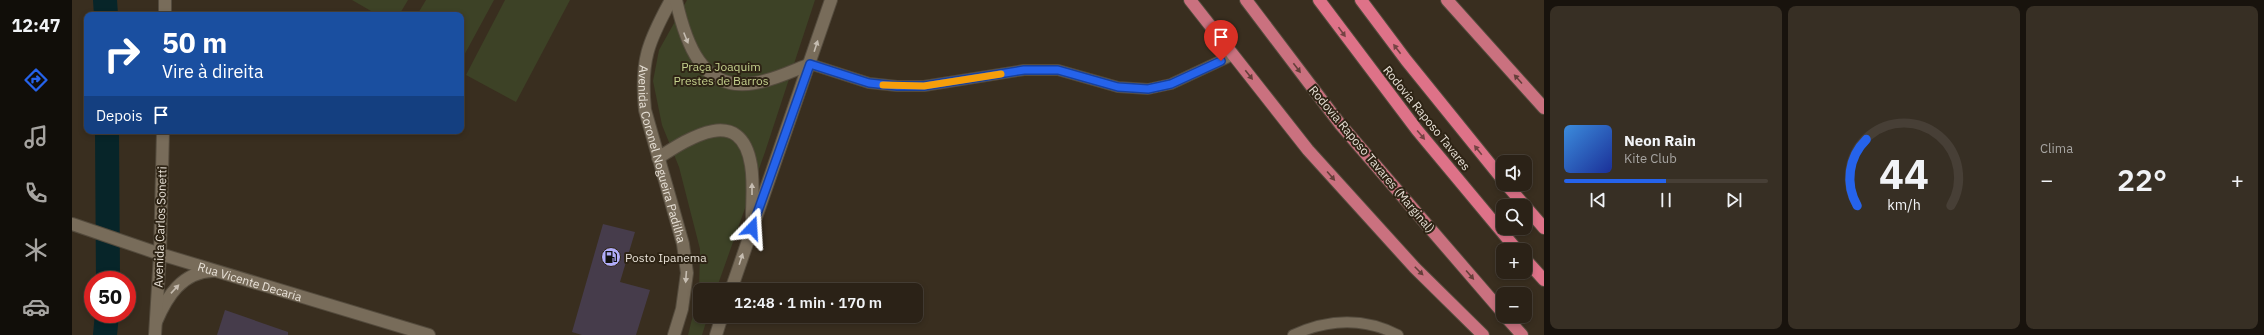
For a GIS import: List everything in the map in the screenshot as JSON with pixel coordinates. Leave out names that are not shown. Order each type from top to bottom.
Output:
[{"type":"highway","points":[[1190,0],[1308,150],[1362,212],[1483,335]]},
{"type":"highway","name":"Rodovia Raposo Tavares (Marginal)","points":[[1246,0],[1340,124],[1496,305]]},
{"type":"highway","name":"Rodovia Raposo Tavares","points":[[1319,0],[1417,130],[1511,243]]},
{"type":"highway","name":"Rodovia Raposo Tavares","points":[[1361,0],[1406,60],[1496,171]]},
{"type":"highway","points":[[1447,0],[1544,108]]},
{"type":"highway","points":[[1512,191],[1544,228]]},
{"type":"highway","points":[[1532,267],[1544,280]]},
{"type":"highway","points":[[1512,323],[1522,335]]},
{"type":"main road","points":[[165,0],[165,12]]},
{"type":"main road","name":"Avenida Coronel Nogueira Padilha","points":[[671,0],[654,33],[644,63],[643,87],[645,110],[683,244],[686,273],[682,309],[674,335]]},
{"type":"main road","points":[[676,0],[683,30],[692,53],[703,68],[719,79],[736,84],[754,84],[810,64]]},
{"type":"main road","points":[[733,283],[831,0]]},
{"type":"main road","points":[[658,158],[704,132],[728,131],[737,136],[744,145],[752,167],[752,228]]},
{"type":"main road","name":"Avenida Carlos Sonetti","points":[[155,335],[160,254],[162,134]]},
{"type":"main road","name":"Rua Vicente Decaria","points":[[76,226],[160,254],[429,335]]},
{"type":"main road","name":"Avenida Carlos Sonetti","points":[[156,322],[164,303],[175,287],[189,278],[205,272],[217,271]]},
{"type":"main road","points":[[716,335],[720,323]]},
{"type":"lane","points":[[810,64],[869,83],[897,86],[924,86],[1024,70],[1058,70],[1118,87],[1148,89],[1171,84],[1233,55]]},
{"type":"lane","points":[[1293,335],[1311,327],[1338,321],[1358,322],[1385,328],[1398,335]]},
{"type":"green space","points":[[352,0],[408,0],[401,12],[373,12]]},
{"type":"green space","points":[[426,0],[494,0],[464,55],[464,12],[419,12]]},
{"type":"green space","points":[[505,0],[570,0],[516,102],[466,75]]},
{"type":"green space","name":"Praça Joaquim Prestes de Barros","points":[[687,0],[815,0],[765,152],[718,283],[699,283],[700,249],[679,167],[662,125],[653,81],[659,50]]},
{"type":"green space","name":"Praça Joaquim Prestes de Barros","points":[[693,315],[693,323],[706,323],[702,335],[688,335]]},
{"type":"building","name":"Posto Ipanema","points":[[603,224],[635,232],[620,282],[650,290],[636,335],[582,335],[572,332]]},
{"type":"building","points":[[225,310],[288,332],[288,335],[217,335]]},
{"type":"waterway","points":[[105,0],[106,12]]},
{"type":"waterway","points":[[107,134],[108,271]]},
{"type":"waterway","points":[[105,335],[106,323]]},
{"type":"slow traffic","points":[[883,85],[924,86],[965,81],[1001,74]]},
{"type":"place","name":"Posto Ipanema","points":[[611,257]]},
{"type":"route","points":[[752,228],[810,64],[869,83],[897,86],[924,86],[965,81],[1024,70],[1058,70],[1118,87],[1148,89],[1171,84],[1221,61]]}]
